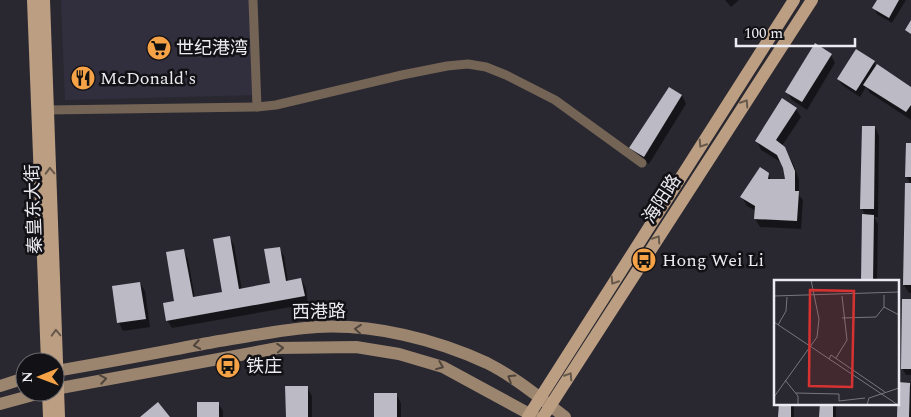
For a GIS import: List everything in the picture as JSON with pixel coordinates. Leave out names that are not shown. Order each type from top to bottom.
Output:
[{"type":"main road","name":"秦皇东大街","points":[[34,0],[46,352]]},
{"type":"main road","name":"秦皇东大街","points":[[44,0],[55,352]]},
{"type":"main road","name":"海阳路","points":[[531,416],[539,398],[794,0]]},
{"type":"main road","name":"海阳路","points":[[543,417],[812,0]]},
{"type":"main road","name":"西港路","points":[[65,369],[276,331],[318,327],[358,329],[399,334],[442,345],[487,364],[565,417]]},
{"type":"main road","name":"西港路","points":[[65,387],[278,348],[356,347],[399,354],[442,367],[531,416]]},
{"type":"main road","points":[[0,386],[15,381]]},
{"type":"main road","name":"西港路","points":[[0,404],[15,400]]},
{"type":"main road","name":"秦皇东大街","points":[[49,417],[50,402]]},
{"type":"main road","name":"秦皇东大街","points":[[55,402],[59,417]]},
{"type":"street","points":[[253,0],[257,107]]},
{"type":"street","points":[[48,110],[257,107],[276,105],[402,75],[446,66],[468,64],[486,67],[506,75],[555,100],[642,163]]},
{"type":"shaded area","name":"世纪港湾","points":[[61,0],[254,0],[258,95],[65,100]]},
{"type":"building","points":[[877,0],[899,0],[889,18],[872,8]]},
{"type":"building","points":[[911,20],[911,34],[905,30]]},
{"type":"building","points":[[815,43],[832,54],[802,102],[785,92]]},
{"type":"building","points":[[856,49],[875,61],[856,91],[837,79]]},
{"type":"building","points":[[877,64],[911,87],[911,105],[906,112],[863,85]]},
{"type":"building","points":[[669,87],[682,95],[644,157],[629,148]]},
{"type":"building","points":[[782,98],[797,108],[776,140],[785,147],[795,171],[795,191],[799,191],[797,221],[754,219],[755,206],[740,197],[760,167],[769,173],[768,179],[785,179],[783,168],[777,155],[755,141]]},
{"type":"building","points":[[862,126],[875,126],[874,209],[860,209]]},
{"type":"building","points":[[906,143],[911,143],[911,177],[905,177]]},
{"type":"building","points":[[905,183],[911,183],[911,285],[903,285]]},
{"type":"building","points":[[862,214],[874,215],[873,280],[861,280]]},
{"type":"building","points":[[230,236],[239,289],[270,283],[264,249],[280,247],[286,281],[301,278],[305,296],[166,321],[163,303],[174,301],[166,252],[184,249],[193,297],[222,292],[213,239]]},
{"type":"building","points":[[140,282],[146,319],[117,323],[112,286]]},
{"type":"building","points":[[902,299],[911,299],[911,369],[901,369]]},
{"type":"building","points":[[898,382],[910,383],[909,417],[897,417]]},
{"type":"building","points":[[285,386],[308,386],[308,417],[286,417]]},
{"type":"building","points":[[374,393],[397,393],[397,417],[374,417]]},
{"type":"building","points":[[158,402],[170,417],[140,417]]},
{"type":"building","points":[[197,402],[219,402],[219,417],[197,417]]},
{"type":"building","points":[[779,404],[791,404],[791,417],[778,417]]},
{"type":"building","points":[[820,404],[833,404],[833,417],[819,417]]},
{"type":"place","name":"世纪港湾","points":[[159,48]]},
{"type":"place","name":"McDonald's","points":[[83,78]]},
{"type":"place","name":"Hong Wei Li","points":[[644,260]]},
{"type":"place","name":"铁庄","points":[[228,366]]}]
